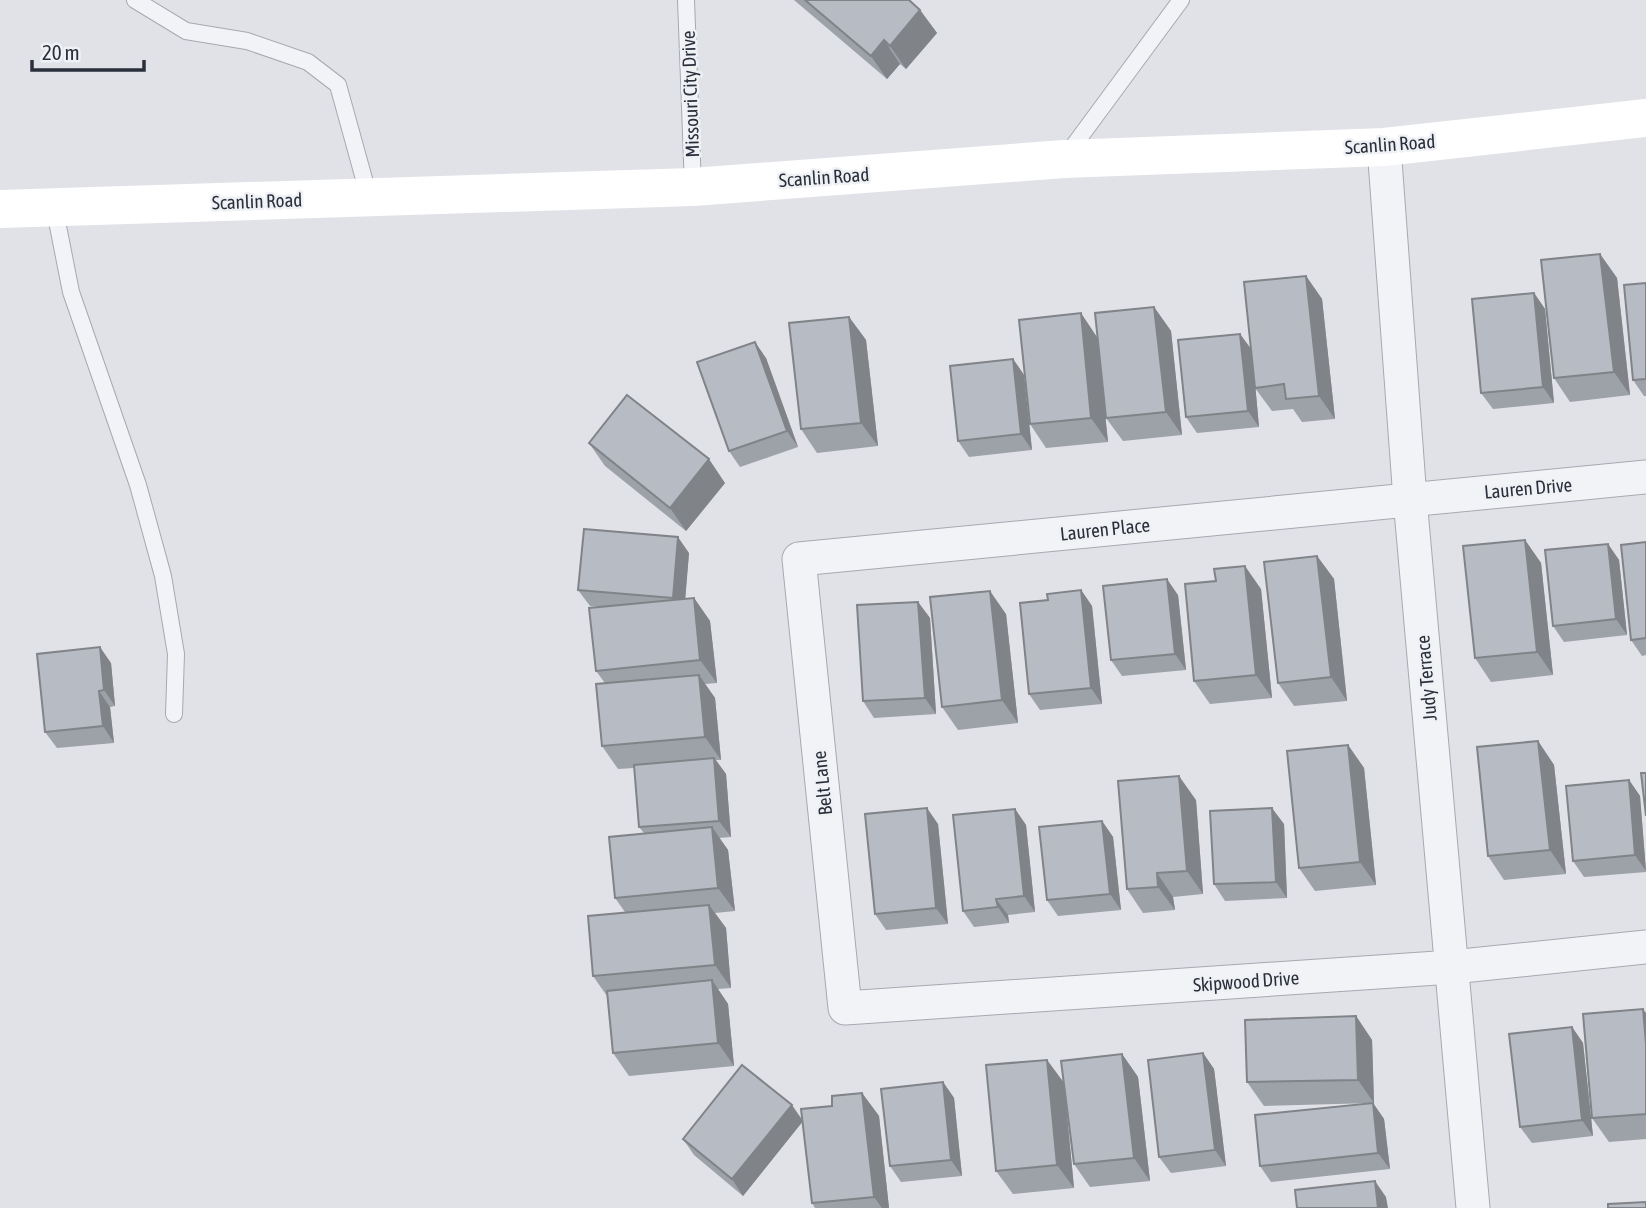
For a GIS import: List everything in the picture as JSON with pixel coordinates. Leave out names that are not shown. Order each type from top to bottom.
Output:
[{"type":"street","name":"Scanlin Road","points":[[0,209],[693,187],[1064,159],[1384,147],[1646,118]]},
{"type":"street","name":"Judy Terrace","points":[[1384,147],[1410,499],[1473,1208]]},
{"type":"street","name":"Lauren Drive","points":[[1410,499],[1646,477]]},
{"type":"street","name":"Lauren Place","points":[[799,559],[1410,499]]},
{"type":"street","name":"Belt Lane","points":[[799,559],[845,1008]]},
{"type":"street","name":"Skipwood Drive","points":[[845,1008],[1452,967],[1646,947]]},
{"type":"lane","points":[[135,0],[186,32],[260,45],[307,62],[338,85],[369,197]]},
{"type":"lane","name":"Missouri City Drive","points":[[686,0],[693,187]]},
{"type":"lane","points":[[1064,159],[1181,0]]},
{"type":"lane","points":[[54,206],[71,292],[134,473],[163,576],[176,654],[174,714]]},
{"type":"building","points":[[805,0],[909,0],[920,10],[890,46],[884,40],[871,56]]},
{"type":"building","points":[[1600,254],[1614,372],[1554,378],[1541,260]]},
{"type":"building","points":[[1306,276],[1319,396],[1286,399],[1284,384],[1255,388],[1244,282]]},
{"type":"building","points":[[1646,283],[1646,379],[1633,380],[1624,285]]},
{"type":"building","points":[[1534,293],[1543,387],[1481,393],[1472,299]]},
{"type":"building","points":[[1154,307],[1166,412],[1106,418],[1095,313]]},
{"type":"building","points":[[1081,313],[1091,418],[1030,424],[1019,320]]},
{"type":"building","points":[[849,317],[861,423],[801,429],[789,323]]},
{"type":"building","points":[[1240,334],[1248,411],[1186,417],[1178,340]]},
{"type":"building","points":[[755,342],[787,431],[729,451],[697,362]]},
{"type":"building","points":[[1013,359],[1021,434],[958,441],[950,366]]},
{"type":"building","points":[[627,395],[709,459],[670,508],[589,443]]},
{"type":"building","points":[[584,529],[678,537],[673,598],[578,590]]},
{"type":"building","points":[[1525,540],[1537,652],[1475,658],[1463,546]]},
{"type":"building","points":[[1646,542],[1646,638],[1631,640],[1621,545]]},
{"type":"building","points":[[1608,544],[1616,619],[1553,626],[1545,550]]},
{"type":"building","points":[[1317,556],[1331,677],[1278,683],[1264,562]]},
{"type":"building","points":[[1245,566],[1256,675],[1194,681],[1185,584],[1216,581],[1214,569]]},
{"type":"building","points":[[1167,579],[1175,654],[1111,660],[1103,586]]},
{"type":"building","points":[[1081,590],[1091,688],[1029,694],[1020,603],[1048,600],[1047,594]]},
{"type":"building","points":[[990,591],[1002,700],[942,707],[930,597]]},
{"type":"building","points":[[694,598],[700,660],[596,671],[589,608]]},
{"type":"building","points":[[918,602],[925,698],[863,701],[857,605]]},
{"type":"building","points":[[100,647],[104,690],[99,691],[103,726],[45,732],[37,654]]},
{"type":"building","points":[[699,675],[705,737],[602,746],[596,684]]},
{"type":"building","points":[[1538,741],[1550,850],[1488,856],[1477,747]]},
{"type":"building","points":[[1348,745],[1360,862],[1299,868],[1287,751]]},
{"type":"building","points":[[714,758],[719,821],[639,827],[634,765]]},
{"type":"building","points":[[1641,773],[1646,773],[1646,816]]},
{"type":"building","points":[[1179,776],[1187,871],[1157,873],[1158,887],[1127,889],[1118,781]]},
{"type":"building","points":[[1629,780],[1635,855],[1573,861],[1566,786]]},
{"type":"building","points":[[927,808],[936,908],[875,914],[865,814]]},
{"type":"building","points":[[1272,808],[1276,882],[1214,884],[1210,811]]},
{"type":"building","points":[[1015,809],[1024,896],[996,899],[998,907],[963,911],[953,815]]},
{"type":"building","points":[[1102,821],[1110,894],[1047,900],[1039,827]]},
{"type":"building","points":[[712,827],[718,888],[615,898],[609,837]]},
{"type":"building","points":[[709,905],[715,965],[593,976],[588,916]]},
{"type":"building","points":[[712,980],[718,1043],[613,1053],[607,991]]},
{"type":"building","points":[[1643,1009],[1646,1114],[1592,1118],[1583,1014]]},
{"type":"building","points":[[1356,1016],[1358,1080],[1247,1082],[1245,1020]]},
{"type":"building","points":[[1572,1027],[1582,1120],[1520,1127],[1509,1034]]},
{"type":"building","points":[[1203,1053],[1215,1150],[1159,1157],[1148,1060]]},
{"type":"building","points":[[1122,1054],[1134,1158],[1074,1164],[1061,1061]]},
{"type":"building","points":[[1047,1060],[1057,1165],[996,1171],[986,1065]]},
{"type":"building","points":[[742,1065],[792,1105],[732,1179],[683,1139]]},
{"type":"building","points":[[943,1082],[951,1160],[890,1166],[881,1089]]},
{"type":"building","points":[[862,1093],[874,1197],[812,1203],[801,1109],[832,1106],[832,1096]]},
{"type":"building","points":[[1373,1103],[1378,1153],[1260,1166],[1255,1115]]},
{"type":"building","points":[[1375,1181],[1378,1208],[1297,1208],[1295,1190]]},
{"type":"building","points":[[1646,1202],[1646,1208],[1608,1208],[1608,1204]]}]
